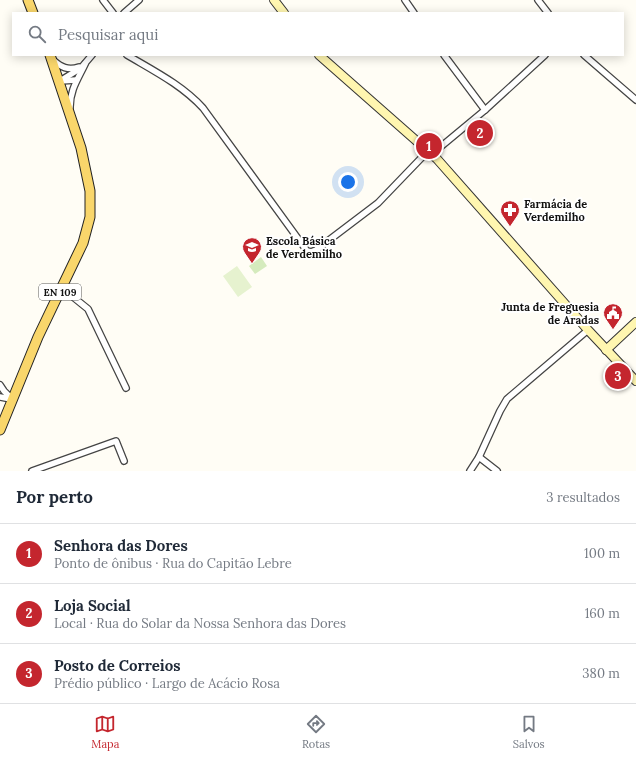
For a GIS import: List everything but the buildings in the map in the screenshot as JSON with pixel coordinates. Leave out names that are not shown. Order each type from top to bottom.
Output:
[{"type":"main road","points":[[28,0],[33,12]]},
{"type":"main road","points":[[274,0],[283,12]]},
{"type":"main road","points":[[320,56],[430,152],[526,258],[588,330],[636,381]]},
{"type":"main road","name":"EN 109","points":[[0,430],[38,337],[83,243],[90,217],[90,191],[81,148],[60,80],[51,57]]},
{"type":"main road","points":[[606,350],[636,322]]},
{"type":"street","points":[[103,0],[112,12]]},
{"type":"street","points":[[125,12],[139,0]]},
{"type":"street","points":[[405,0],[413,12]]},
{"type":"street","points":[[538,0],[547,12]]},
{"type":"street","points":[[70,114],[70,98],[76,80],[91,56]]},
{"type":"street","points":[[129,56],[182,88],[194,98],[203,108],[304,248],[311,252],[316,250],[361,217],[430,152],[485,110],[544,56]]},
{"type":"street","points":[[445,56],[485,110]]},
{"type":"street","points":[[585,56],[636,100]]},
{"type":"street","points":[[51,57],[60,66],[70,69],[74,69],[85,64]]},
{"type":"street","points":[[60,80],[72,74],[85,64]]},
{"type":"street","points":[[60,80],[76,80]]},
{"type":"street","points":[[62,288],[88,309],[126,388]]},
{"type":"street","points":[[470,471],[479,457],[500,411],[508,399],[588,330]]},
{"type":"street","points":[[0,385],[12,399]]},
{"type":"street","points":[[0,397],[12,399]]},
{"type":"street","points":[[32,471],[116,441],[124,461]]},
{"type":"street","points":[[479,457],[497,471]]},
{"type":"green space","points":[[261,257],[267,266],[255,274],[249,266]]},
{"type":"green space","points":[[237,266],[252,287],[238,297],[223,276]]},
{"type":"place","name":"Loja Social","points":[[480,133]]},
{"type":"place","name":"Senhora das Dores","points":[[429,146]]},
{"type":"place","name":"Farmácia de Verdemilho","points":[[510,227]]},
{"type":"place","name":"Escola Básica de Verdemilho","points":[[252,264]]},
{"type":"place","name":"Junta de Freguesia de Aradas","points":[[613,330]]},
{"type":"place","name":"Posto de Correios","points":[[618,376]]}]
